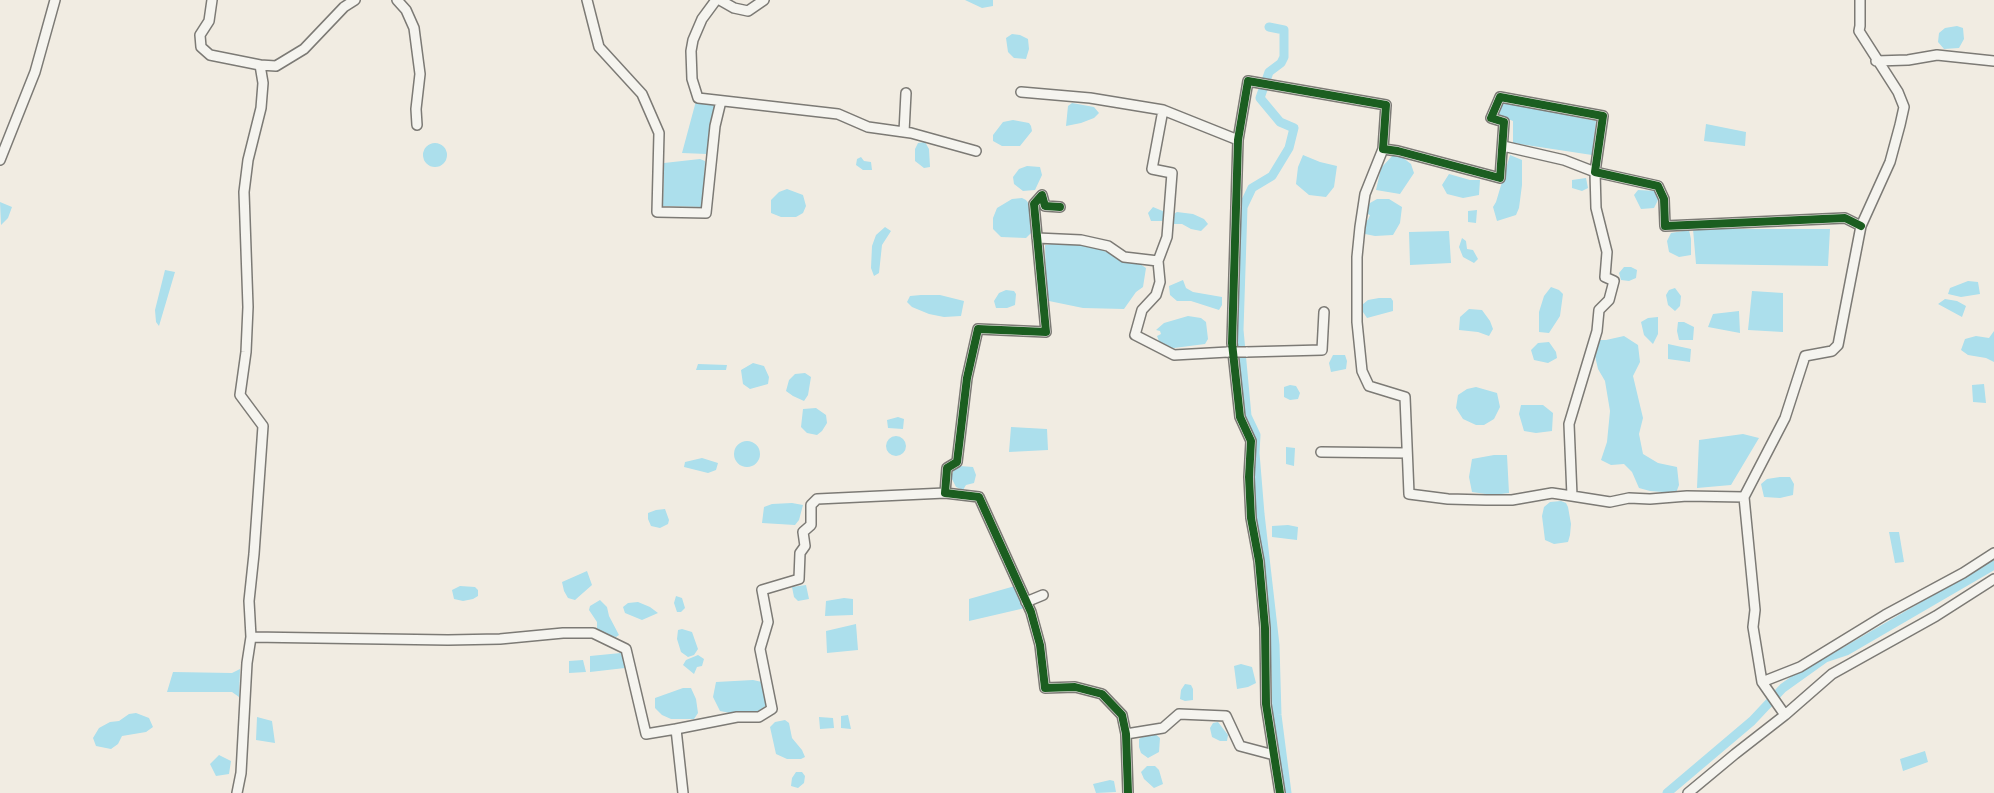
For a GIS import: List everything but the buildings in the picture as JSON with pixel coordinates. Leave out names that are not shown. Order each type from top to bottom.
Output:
[{"type":"street","points":[[0,160],[35,72],[55,0]]},
{"type":"street","points":[[212,0],[209,22],[200,35],[201,47],[210,55],[260,65],[276,66],[304,49],[344,7],[354,0]]},
{"type":"street","points":[[397,0],[406,10],[414,28],[420,74],[416,109],[417,125]]},
{"type":"street","points":[[588,0],[599,47],[642,94],[659,133],[658,212],[706,213],[715,126],[721,101]]},
{"type":"street","points":[[764,0],[748,11],[734,8],[718,0],[702,18],[693,40],[690,65],[698,98],[838,114],[868,128],[904,132],[976,151]]},
{"type":"street","points":[[1786,715],[1762,682],[1753,627],[1755,610],[1744,496],[1785,418],[1805,356],[1832,351],[1838,345],[1861,226],[1890,162],[1904,107],[1898,92],[1876,61],[1859,31],[1860,0]]},
{"type":"street","points":[[1876,61],[1908,60],[1937,55],[1994,61]]},
{"type":"street","points":[[237,793],[241,772],[247,663],[251,637],[249,600],[263,426],[240,395],[246,352],[248,307],[244,192],[248,160],[261,108],[263,83],[260,65]]},
{"type":"street","points":[[1280,793],[1266,704],[1265,628],[1259,561],[1251,518],[1249,477],[1251,440],[1240,417],[1232,343],[1238,140],[1248,81],[1386,106],[1383,149],[1365,194],[1360,227],[1357,257],[1358,322],[1362,371],[1369,386],[1405,397],[1408,494],[1448,499],[1512,500],[1552,493],[1610,502],[1629,498],[1744,496]]},
{"type":"street","points":[[1021,92],[1090,98],[1163,110],[1238,140]]},
{"type":"street","points":[[904,132],[906,93]]},
{"type":"street","points":[[1383,149],[1398,151],[1500,178],[1504,122],[1491,118],[1500,97],[1603,116],[1595,172],[1596,208],[1607,252],[1606,277],[1614,281],[1609,300],[1599,310],[1597,331],[1569,424],[1572,496]]},
{"type":"street","points":[[1163,110],[1152,169],[1172,173],[1167,237],[1158,261],[1160,282],[1156,295],[1142,310],[1135,335],[1174,355],[1322,350],[1324,312]]},
{"type":"street","points":[[1502,146],[1564,160],[1595,172],[1658,186],[1664,199],[1665,226],[1845,218],[1861,226]]},
{"type":"street","points":[[945,493],[947,468],[957,462],[967,378],[978,330],[1046,332],[1034,204],[1042,195],[1045,206],[1060,207]]},
{"type":"street","points":[[1037,238],[1080,240],[1108,246],[1124,257],[1158,261]]},
{"type":"street","points":[[1321,452],[1407,453]]},
{"type":"street","points":[[251,637],[448,640],[500,639],[563,633],[593,633],[626,649],[646,734],[737,717],[760,717],[772,709],[760,649],[768,622],[762,590],[800,579],[800,553],[806,546],[803,532],[811,525],[811,505],[817,500],[945,493],[980,497],[1026,602],[1040,645],[1045,688],[1075,687],[1102,694],[1122,715],[1126,734],[1128,793]]},
{"type":"street","points":[[1762,682],[1800,667],[1886,614],[1963,573],[1994,553]]},
{"type":"street","points":[[1688,793],[1786,715],[1832,674],[1936,616],[1994,579]]},
{"type":"street","points":[[1026,602],[1043,595]]},
{"type":"street","points":[[1126,734],[1163,728],[1179,714],[1226,716],[1240,746],[1274,755]]},
{"type":"street","points":[[676,729],[683,793]]},
{"type":"water","points":[[965,0],[993,0],[993,6],[982,8]]},
{"type":"water","points":[[1957,26],[1963,28],[1964,39],[1959,48],[1944,49],[1938,42],[1939,33],[1945,28]]},
{"type":"water","points":[[1012,34],[1028,39],[1029,49],[1026,59],[1014,58],[1008,52],[1006,38]]},
{"type":"water","points":[[696,101],[716,103],[707,154],[682,153]]},
{"type":"water","points":[[1503,102],[1596,121],[1592,155],[1513,143],[1513,121],[1498,115]]},
{"type":"water","points":[[1072,103],[1094,107],[1099,113],[1094,118],[1066,126],[1068,106]]},
{"type":"water","points":[[1013,120],[1029,123],[1031,126],[1032,131],[1020,146],[1002,146],[993,141],[993,135],[1003,122]]},
{"type":"water","points":[[1706,124],[1746,132],[1745,146],[1704,141]]},
{"type":"water","points":[[925,142],[929,149],[930,167],[924,168],[915,161],[915,149],[918,143]]},
{"type":"water","points":[[435,143],[444,146],[447,155],[444,164],[435,167],[426,164],[423,155],[426,146]]},
{"type":"water","points":[[1303,155],[1337,166],[1334,187],[1326,197],[1309,195],[1296,184],[1298,167]]},
{"type":"water","points":[[1393,155],[1402,157],[1411,164],[1414,173],[1400,194],[1376,190],[1381,168]]},
{"type":"water","points":[[1510,155],[1522,160],[1522,185],[1519,208],[1516,215],[1497,221],[1493,207]]},
{"type":"water","points":[[861,157],[864,161],[871,162],[872,170],[863,170],[856,165],[857,159]]},
{"type":"water","points":[[700,159],[705,161],[703,207],[663,206],[664,163]]},
{"type":"water","points":[[1027,166],[1040,167],[1042,175],[1035,190],[1023,191],[1014,184],[1013,177],[1019,169]]},
{"type":"water","points":[[1449,174],[1470,180],[1480,180],[1479,195],[1463,198],[1447,194],[1442,185]]},
{"type":"water","points":[[1586,178],[1588,188],[1582,191],[1572,188],[1572,180]]},
{"type":"water","points":[[787,189],[803,195],[806,206],[803,213],[796,217],[781,217],[771,213],[771,200],[779,192]]},
{"type":"water","points":[[1638,190],[1655,191],[1658,200],[1654,208],[1641,209],[1634,195]]},
{"type":"water","points":[[1022,198],[1029,204],[1031,233],[1026,238],[1001,237],[993,229],[993,218],[997,208],[1012,199]]},
{"type":"water","points":[[1377,199],[1389,199],[1402,207],[1400,223],[1393,235],[1375,236],[1365,234],[1364,221],[1368,220],[1370,215],[1365,213],[1370,203]]},
{"type":"water","points":[[0,202],[12,207],[8,218],[1,225]]},
{"type":"water","points":[[1153,207],[1165,212],[1164,221],[1151,221],[1148,213]]},
{"type":"water","points":[[1477,210],[1476,223],[1468,222],[1468,211]]},
{"type":"water","points":[[1177,212],[1193,214],[1204,219],[1208,224],[1201,231],[1191,229],[1182,224],[1173,224],[1172,215]]},
{"type":"water","points":[[885,227],[891,231],[882,245],[879,273],[874,276],[871,268],[872,246],[876,235]]},
{"type":"water","points":[[1693,229],[1830,229],[1828,266],[1696,264]]},
{"type":"water","points":[[1689,230],[1691,255],[1679,257],[1669,252],[1667,241],[1671,233]]},
{"type":"water","points":[[1449,231],[1451,263],[1410,265],[1409,232]]},
{"type":"water","points":[[1462,238],[1466,241],[1467,249],[1473,250],[1478,259],[1474,263],[1463,257],[1459,247]]},
{"type":"water","points":[[1065,242],[1093,246],[1124,260],[1140,264],[1146,268],[1143,287],[1136,292],[1124,309],[1083,308],[1049,301],[1046,281],[1045,245]]},
{"type":"water","points":[[1624,267],[1631,267],[1637,270],[1636,278],[1629,281],[1621,280],[1619,273]]},
{"type":"water","points":[[165,270],[175,272],[159,326],[156,322],[155,310]]},
{"type":"water","points":[[1183,280],[1186,288],[1193,292],[1222,297],[1222,305],[1219,310],[1191,301],[1177,301],[1170,295],[1169,286]]},
{"type":"water","points":[[1968,281],[1978,282],[1980,294],[1961,297],[1948,294],[1950,288]]},
{"type":"water","points":[[1551,287],[1563,294],[1560,316],[1549,333],[1539,332],[1539,312],[1544,296]]},
{"type":"water","points":[[1675,288],[1681,296],[1680,306],[1675,311],[1668,305],[1666,295],[1669,290]]},
{"type":"water","points":[[1006,290],[1014,291],[1016,294],[1015,305],[1007,308],[996,308],[994,301],[999,293]]},
{"type":"water","points":[[1752,291],[1783,293],[1783,332],[1748,330]]},
{"type":"water","points":[[940,295],[964,301],[961,316],[944,317],[929,314],[912,307],[907,302],[910,296]]},
{"type":"water","points":[[1391,298],[1393,301],[1393,311],[1367,318],[1363,312],[1362,305],[1368,300]]},
{"type":"water","points":[[1945,299],[1957,301],[1966,306],[1962,317],[1938,304]]},
{"type":"water","points":[[1469,309],[1482,310],[1493,329],[1489,336],[1478,332],[1459,330],[1460,317]]},
{"type":"water","points":[[1739,311],[1740,333],[1708,327],[1713,314]]},
{"type":"water","points":[[1188,316],[1201,318],[1206,322],[1208,339],[1205,344],[1174,348],[1161,346],[1157,336],[1161,334],[1160,331],[1156,330],[1164,323]]},
{"type":"water","points":[[1658,317],[1658,334],[1653,344],[1644,335],[1641,322],[1648,318]]},
{"type":"water","points":[[1678,322],[1684,322],[1694,327],[1693,340],[1679,340]]},
{"type":"water","points":[[1994,331],[1994,362],[1986,358],[1968,355],[1961,350],[1965,339],[1976,336],[1989,338]]},
{"type":"water","points":[[1624,336],[1638,345],[1640,362],[1633,376],[1643,418],[1639,434],[1643,454],[1658,463],[1677,467],[1679,485],[1676,493],[1639,488],[1632,472],[1624,464],[1611,465],[1601,460],[1607,442],[1610,411],[1605,381],[1598,369],[1595,356],[1600,340]]},
{"type":"water","points":[[1549,342],[1556,352],[1557,358],[1548,363],[1534,360],[1531,350],[1538,343]]},
{"type":"water","points":[[1668,344],[1691,349],[1690,362],[1668,359]]},
{"type":"water","points":[[1333,355],[1345,355],[1347,361],[1346,369],[1331,372],[1329,363]]},
{"type":"water","points":[[753,363],[764,366],[769,377],[768,384],[750,389],[743,384],[741,370]]},
{"type":"water","points":[[698,364],[727,365],[726,370],[696,370]]},
{"type":"water","points":[[805,373],[811,377],[808,395],[804,401],[786,391],[789,380],[795,374]]},
{"type":"water","points":[[1984,384],[1986,403],[1973,402],[1972,385]]},
{"type":"water","points":[[1296,386],[1300,393],[1298,399],[1290,400],[1284,397],[1284,387]]},
{"type":"water","points":[[1476,387],[1497,393],[1500,407],[1494,419],[1484,425],[1476,425],[1463,419],[1456,408],[1458,395],[1467,389]]},
{"type":"water","points":[[1521,405],[1543,405],[1553,413],[1552,431],[1536,433],[1524,431],[1519,414]]},
{"type":"water","points":[[816,408],[826,415],[827,423],[817,435],[807,433],[801,427],[803,409]]},
{"type":"water","points":[[898,417],[904,419],[903,429],[888,428],[887,420]]},
{"type":"water","points":[[1011,427],[1047,429],[1048,450],[1009,452]]},
{"type":"water","points":[[1743,434],[1759,438],[1731,485],[1697,488],[1699,440]]},
{"type":"water","points":[[896,436],[903,439],[906,446],[903,453],[896,456],[889,453],[886,446],[889,439]]},
{"type":"water","points":[[747,441],[756,445],[760,454],[756,463],[747,467],[738,463],[734,454],[738,445]]},
{"type":"water","points":[[1286,447],[1295,448],[1294,466],[1286,464]]},
{"type":"water","points":[[1507,455],[1509,493],[1493,495],[1472,492],[1469,477],[1472,459]]},
{"type":"water","points":[[702,458],[718,463],[716,470],[708,473],[684,467],[685,462]]},
{"type":"water","points":[[955,467],[973,467],[976,475],[974,483],[966,485],[963,490],[956,487],[951,477]]},
{"type":"water","points":[[1790,477],[1794,484],[1793,495],[1780,498],[1764,497],[1761,484],[1767,479]]},
{"type":"water","points":[[1561,501],[1566,503],[1568,507],[1571,524],[1570,535],[1568,542],[1554,544],[1545,540],[1542,516],[1544,507],[1550,502]]},
{"type":"water","points":[[792,503],[803,505],[799,520],[795,525],[762,523],[764,507],[772,504]]},
{"type":"water","points":[[665,509],[669,520],[668,524],[660,528],[651,526],[648,513]]},
{"type":"water","points":[[1288,525],[1298,527],[1297,540],[1272,537],[1272,526]]},
{"type":"water","points":[[1889,532],[1899,532],[1904,562],[1895,563]]},
{"type":"water","points":[[587,571],[592,585],[575,600],[568,598],[562,582]]},
{"type":"water","points":[[806,585],[809,599],[798,601],[794,597],[792,587]]},
{"type":"water","points":[[460,586],[475,587],[478,590],[478,596],[463,601],[454,599],[452,590]]},
{"type":"water","points":[[1015,586],[1025,608],[969,621],[969,599]]},
{"type":"water","points":[[676,596],[682,598],[685,608],[681,612],[677,612],[674,603]]},
{"type":"water","points":[[844,598],[853,599],[853,615],[825,616],[826,601]]},
{"type":"water","points":[[600,600],[607,607],[609,616],[619,635],[616,637],[599,632],[597,622],[589,610],[590,606]]},
{"type":"water","points":[[638,602],[658,613],[642,620],[625,613],[623,607],[628,603]]},
{"type":"water","points":[[856,624],[858,650],[827,653],[826,631]]},
{"type":"water","points":[[682,629],[692,632],[698,649],[694,655],[688,657],[681,652],[677,639],[678,630]]},
{"type":"water","points":[[621,653],[625,668],[590,672],[590,656]]},
{"type":"water","points":[[698,655],[704,659],[702,666],[697,667],[694,674],[683,665],[686,660]]},
{"type":"water","points":[[583,660],[586,672],[569,673],[569,661]]},
{"type":"water","points":[[1241,664],[1252,667],[1256,683],[1237,689],[1234,666]]},
{"type":"water","points":[[240,669],[239,697],[232,692],[167,692],[173,672],[232,673]]},
{"type":"water","points":[[753,680],[762,682],[767,705],[758,711],[730,713],[720,711],[713,697],[716,682]]},
{"type":"water","points":[[1185,684],[1191,685],[1193,689],[1193,700],[1185,701],[1180,699],[1181,690]]},
{"type":"water","points":[[683,688],[691,688],[696,699],[698,713],[694,719],[671,719],[662,715],[655,708],[655,698]]},
{"type":"water","points":[[136,713],[149,718],[153,727],[146,732],[122,736],[118,744],[111,749],[96,746],[93,738],[99,728],[110,722],[119,721],[129,714]]},
{"type":"water","points":[[848,715],[851,729],[841,728],[841,716]]},
{"type":"water","points":[[257,717],[272,721],[275,743],[256,740]]},
{"type":"water","points":[[819,717],[833,718],[834,728],[820,729]]},
{"type":"water","points":[[785,720],[789,723],[792,738],[805,757],[801,759],[787,759],[776,754],[770,727],[775,722]]},
{"type":"water","points":[[1218,722],[1228,735],[1227,741],[1220,741],[1212,737],[1210,728],[1213,723]]},
{"type":"water","points":[[1154,733],[1160,738],[1159,752],[1148,758],[1141,753],[1139,739]]},
{"type":"water","points":[[1925,751],[1928,762],[1903,771],[1900,759]]},
{"type":"water","points":[[219,755],[231,761],[229,774],[216,776],[210,764]]},
{"type":"water","points":[[1147,766],[1155,766],[1159,770],[1163,784],[1154,788],[1144,779],[1141,772]]},
{"type":"water","points":[[796,772],[802,772],[805,776],[804,783],[798,788],[791,786],[792,778]]},
{"type":"water","points":[[1110,780],[1114,781],[1116,792],[1096,793],[1093,784]]},
{"type":"waterway","points":[[1269,27],[1284,30],[1284,57],[1281,63],[1269,72],[1260,98],[1280,122],[1294,128],[1289,148],[1272,176],[1252,188],[1243,207],[1239,330],[1247,416],[1256,435],[1255,453],[1260,514],[1275,645],[1277,715],[1287,793]]},
{"type":"waterway","points":[[1667,793],[1752,721],[1783,688],[1825,658],[1846,651],[1994,565]]},
{"type":"cycle path","points":[[1280,793],[1266,704],[1265,628],[1259,561],[1251,518],[1249,477],[1251,441],[1240,417],[1232,343],[1238,140],[1248,81],[1386,105],[1383,149],[1398,151],[1500,178],[1504,122],[1491,118],[1500,97],[1603,116],[1595,172],[1658,186],[1664,199],[1665,226],[1845,218],[1861,226]]},
{"type":"cycle path","points":[[1060,207],[1045,206],[1042,195],[1034,204],[1046,332],[978,329],[967,378],[957,462],[947,468],[945,493],[979,497],[1031,612],[1040,645],[1045,688],[1075,687],[1102,694],[1122,715],[1126,734],[1128,793]]}]
